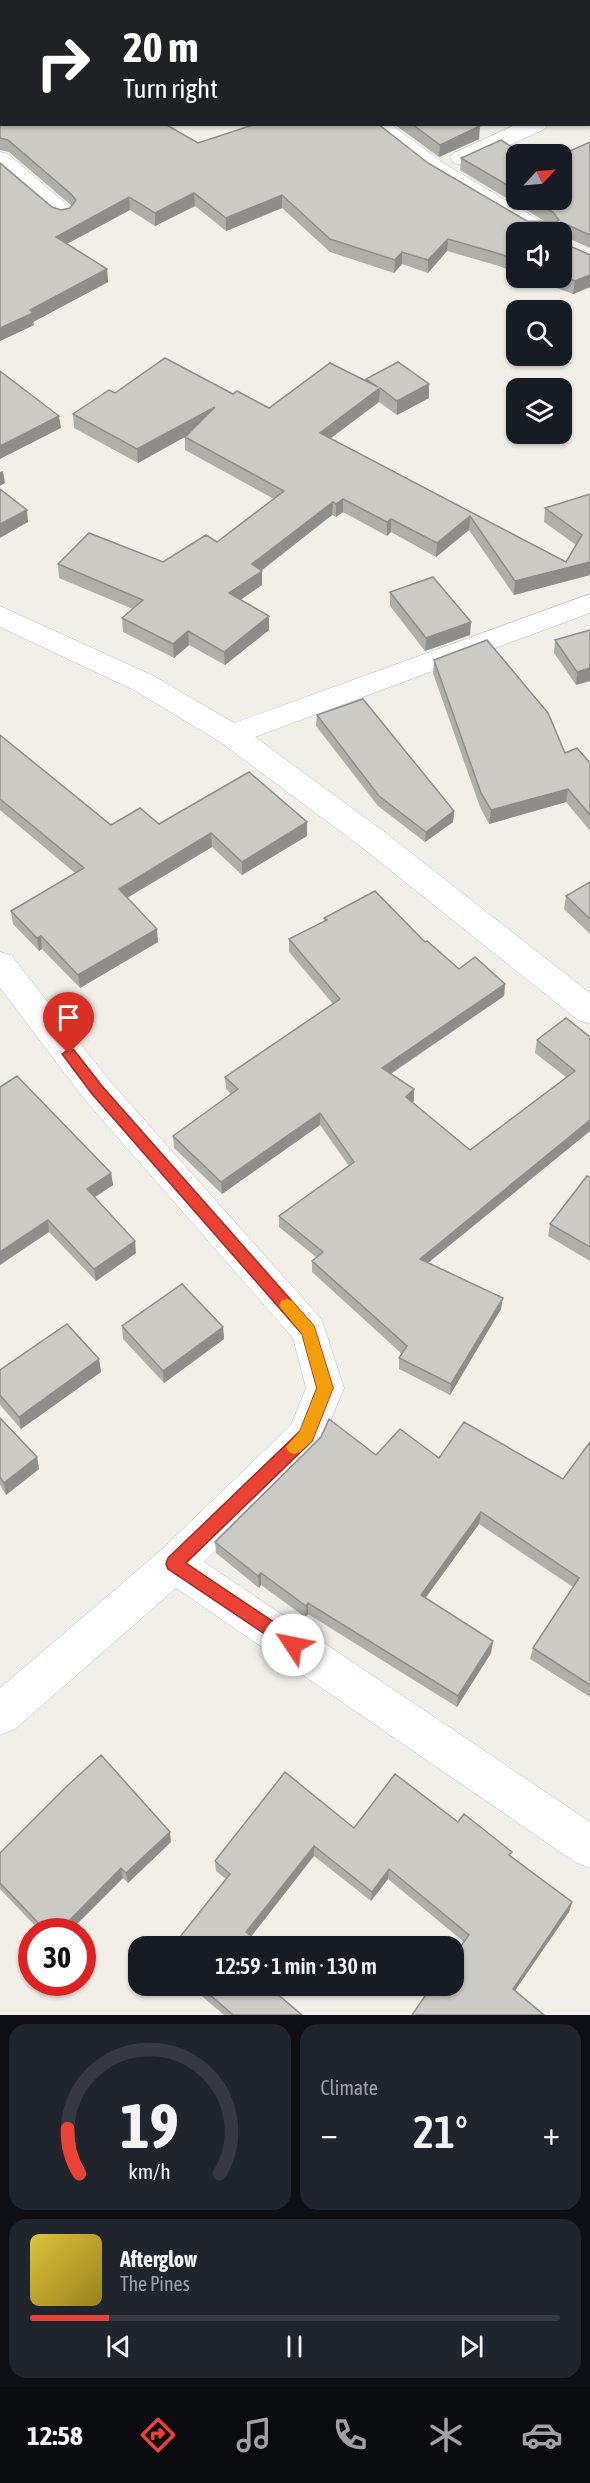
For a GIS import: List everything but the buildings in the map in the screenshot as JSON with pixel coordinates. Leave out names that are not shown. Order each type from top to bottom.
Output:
[{"type":"street","points":[[378,126],[437,169],[526,222]]},
{"type":"street","points":[[437,169],[533,126]]},
{"type":"street","points":[[0,159],[63,213]]},
{"type":"street","points":[[231,735],[590,603]]},
{"type":"street","points":[[0,616],[144,683],[231,735],[371,838],[590,1011]]},
{"type":"street","points":[[0,964],[97,1090],[309,1331],[325,1388],[306,1436],[174,1564],[0,1715]]},
{"type":"street","points":[[174,1564],[590,1847]]},
{"type":"slow traffic","points":[[287,1306],[309,1331],[325,1388],[306,1436],[294,1447]]},
{"type":"route","points":[[69,1054],[97,1090],[309,1331],[325,1388],[306,1436],[174,1564],[293,1645]]}]
